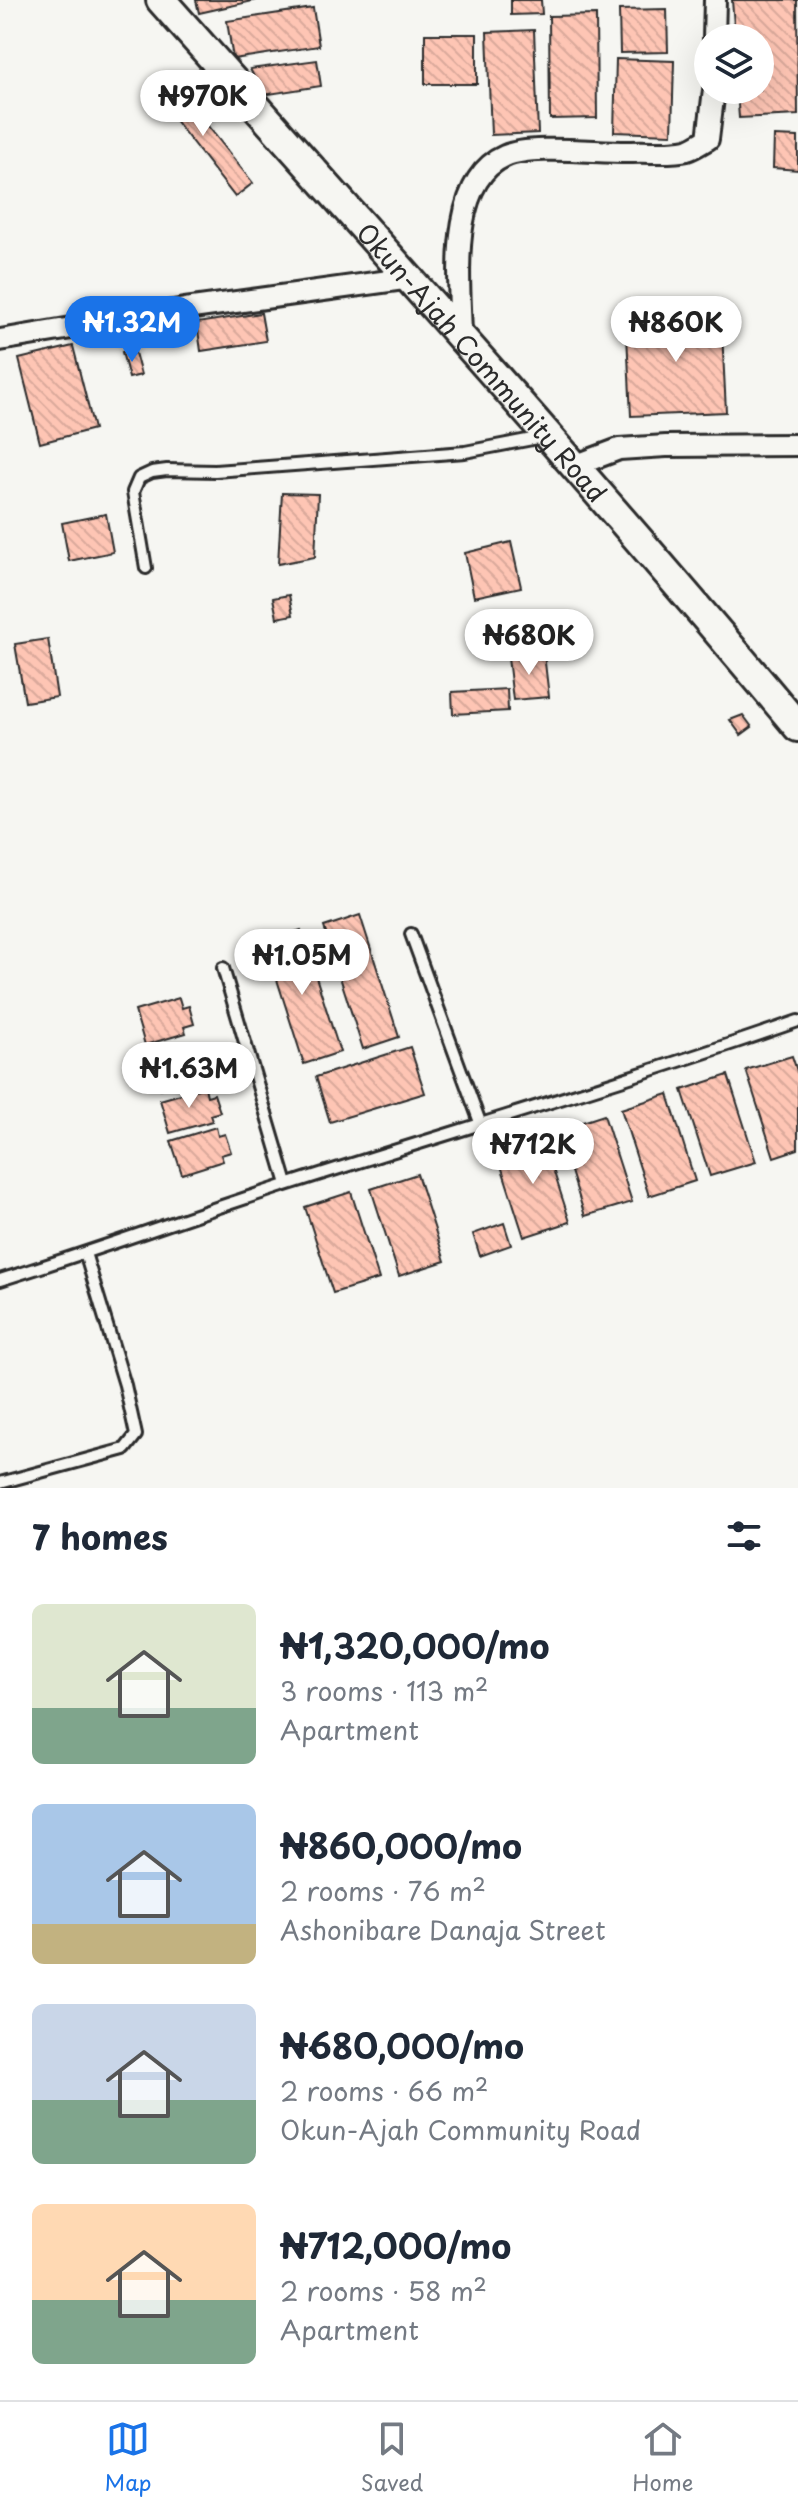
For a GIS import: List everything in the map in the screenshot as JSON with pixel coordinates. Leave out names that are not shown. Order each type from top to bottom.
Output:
[{"type":"street","name":"Okun-Ajah Community Road","points":[[161,0],[461,335],[798,727]]},
{"type":"street","points":[[714,24],[715,0]]},
{"type":"street","points":[[461,335],[459,243],[469,202],[481,172],[505,156],[543,150],[687,150],[708,139],[712,104]]},
{"type":"street","points":[[0,340],[185,309],[411,278]]},
{"type":"street","points":[[574,466],[619,449],[798,445]]},
{"type":"lane","points":[[146,568],[133,492],[139,478],[152,472],[370,461],[465,452],[548,436]]},
{"type":"lane","points":[[411,934],[481,1125]]},
{"type":"lane","points":[[223,968],[287,1184]]},
{"type":"lane","points":[[0,1280],[287,1184],[481,1125],[798,1021]]},
{"type":"lane","points":[[0,1483],[125,1449],[136,1435],[125,1385],[85,1253]]},
{"type":"building","points":[[196,0],[257,0],[199,13]]},
{"type":"building","points":[[511,0],[541,0],[542,14],[511,15]]},
{"type":"building","points":[[732,0],[797,0],[798,115],[739,118],[738,104],[774,104],[774,24],[734,24]]},
{"type":"building","points":[[313,8],[319,46],[233,59],[227,21]]},
{"type":"building","points":[[667,9],[668,52],[620,53],[619,10]]},
{"type":"building","points":[[596,15],[597,118],[550,119],[549,16]]},
{"type":"building","points":[[534,30],[538,133],[491,135],[487,32]]},
{"type":"building","points":[[425,34],[477,34],[477,84],[425,84]]},
{"type":"building","points":[[616,59],[674,61],[672,134],[614,132]]},
{"type":"building","points":[[317,60],[321,86],[263,95],[250,69]]},
{"type":"building","points":[[170,78],[253,183],[235,197],[153,92]]},
{"type":"building","points":[[774,136],[798,137],[798,170],[773,168]]},
{"type":"building","points":[[721,311],[726,412],[631,416],[626,315]]},
{"type":"building","points":[[261,313],[266,341],[201,351],[197,323]]},
{"type":"building","points":[[73,346],[94,429],[40,443],[19,359]]},
{"type":"building","points":[[134,349],[141,375],[129,378],[122,352]]},
{"type":"building","points":[[282,493],[318,494],[315,557],[278,564]]},
{"type":"building","points":[[106,514],[113,552],[69,561],[62,523]]},
{"type":"building","points":[[511,542],[521,587],[474,597],[465,553]]},
{"type":"building","points":[[289,595],[293,615],[277,618],[273,598]]},
{"type":"building","points":[[48,639],[57,697],[25,702],[15,644]]},
{"type":"building","points":[[544,654],[549,697],[513,700],[508,658]]},
{"type":"building","points":[[507,689],[508,711],[453,714],[452,692]]},
{"type":"building","points":[[743,715],[752,727],[741,735],[730,720]]},
{"type":"building","points":[[360,915],[399,1037],[363,1049],[324,927]]},
{"type":"building","points":[[301,930],[340,1052],[304,1064],[265,942]]},
{"type":"building","points":[[179,998],[182,1008],[189,1006],[194,1024],[184,1027],[186,1033],[145,1045],[135,1011]]},
{"type":"building","points":[[193,1042],[196,1051],[203,1049],[208,1067],[198,1070],[200,1076],[159,1089],[149,1056]]},
{"type":"building","points":[[410,1047],[425,1093],[330,1122],[316,1077]]},
{"type":"building","points":[[792,1056],[798,1074],[798,1149],[774,1157],[746,1070]]},
{"type":"building","points":[[728,1075],[756,1162],[710,1176],[682,1090]]},
{"type":"building","points":[[205,1087],[207,1096],[214,1094],[220,1112],[210,1115],[212,1121],[170,1133],[160,1100]]},
{"type":"building","points":[[668,1094],[695,1181],[649,1196],[621,1109]]},
{"type":"building","points":[[604,1115],[632,1202],[585,1216],[558,1130]]},
{"type":"building","points":[[216,1127],[218,1136],[225,1134],[231,1152],[221,1155],[223,1161],[182,1174],[171,1141]]},
{"type":"building","points":[[542,1135],[570,1222],[524,1237],[496,1150]]},
{"type":"building","points":[[417,1174],[445,1261],[399,1276],[371,1189]]},
{"type":"building","points":[[351,1192],[379,1279],[333,1293],[305,1207]]},
{"type":"building","points":[[504,1223],[511,1245],[480,1256],[473,1234]]}]
